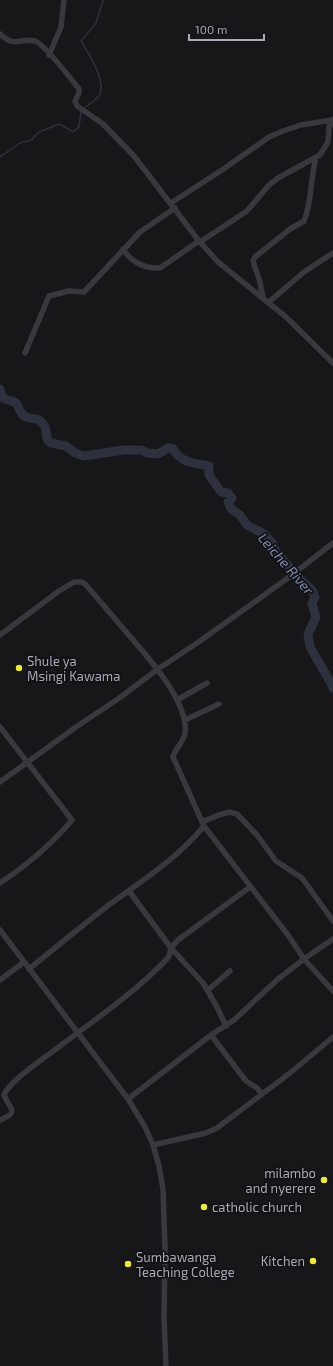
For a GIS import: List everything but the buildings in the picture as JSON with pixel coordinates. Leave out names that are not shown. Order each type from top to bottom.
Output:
[{"type":"street","points":[[49,55],[61,27],[64,0]]},
{"type":"street","points":[[0,34],[12,42],[36,42],[63,69],[79,89],[79,93],[75,101],[77,106],[103,124],[117,137],[134,156],[199,241],[227,270],[269,302],[311,340],[333,363]]},
{"type":"street","points":[[171,203],[269,137],[292,128],[333,120]]},
{"type":"street","points":[[123,249],[136,263],[152,268],[160,268],[199,241],[247,211],[278,178],[290,170],[320,155],[328,142],[330,127],[333,120]]},
{"type":"street","points":[[263,298],[260,282],[253,261],[255,257],[280,237],[304,221],[309,204],[316,158]]},
{"type":"street","points":[[25,353],[49,296],[69,291],[84,292],[140,232],[175,208]]},
{"type":"street","points":[[269,302],[304,272],[333,253]]},
{"type":"street","points":[[0,782],[292,575],[333,543]]},
{"type":"street","points":[[0,635],[59,591],[74,582],[82,582],[158,669],[177,700],[185,720],[185,733],[173,757],[203,824],[288,935],[304,959],[333,991]]},
{"type":"street","points":[[177,700],[207,683]]},
{"type":"street","points":[[185,720],[219,704]]},
{"type":"street","points":[[0,727],[26,763],[72,820],[61,833],[30,862],[0,883]]},
{"type":"street","points":[[29,969],[183,848],[203,824],[219,815],[229,812],[237,814],[257,835],[276,860],[302,878],[333,921]]},
{"type":"street","points":[[0,1120],[10,1115],[13,1109],[3,1098],[9,1088],[38,1062],[147,977],[166,960],[169,956],[171,948],[188,931],[250,886]]},
{"type":"street","points":[[129,891],[171,948],[189,966],[208,990],[226,1026]]},
{"type":"street","points":[[0,931],[128,1099],[145,1127],[153,1145],[163,1189],[166,1249],[164,1317],[166,1366]]},
{"type":"street","points":[[128,1099],[211,1035],[242,1014],[270,986],[304,959],[333,939]]},
{"type":"street","points":[[0,980],[24,962]]},
{"type":"street","points":[[208,990],[230,971]]},
{"type":"street","points":[[211,1035],[246,1081],[257,1088],[262,1094]]},
{"type":"street","points":[[153,1145],[206,1133],[217,1128],[290,1073],[333,1037]]},
{"type":"waterway","points":[[83,109],[100,94],[101,82],[88,52],[81,41],[96,23],[103,0]]},
{"type":"waterway","points":[[0,157],[20,143],[31,140],[39,132],[59,124],[73,132],[79,127],[81,111]]},
{"type":"waterway","name":"Leiche River","points":[[0,389],[2,397],[16,403],[24,416],[42,422],[45,427],[47,439],[51,443],[66,446],[75,453],[84,456],[124,450],[141,450],[148,453],[158,454],[168,448],[173,449],[176,454],[184,460],[209,466],[209,475],[221,492],[228,493],[232,498],[228,502],[231,509],[240,515],[247,525],[264,534],[273,544],[276,552],[312,590],[315,597],[312,604],[316,617],[308,634],[310,647],[333,688]]},
{"type":"place","name":"Shule ya Msingi Kawama","points":[[19,668]]},
{"type":"place","name":"milambo and nyerere","points":[[324,1180]]},
{"type":"place","name":"catholic church","points":[[204,1207]]},
{"type":"place","name":"Kitchen","points":[[313,1261]]},
{"type":"place","name":"Sumbawanga Teaching College","points":[[128,1264]]}]
